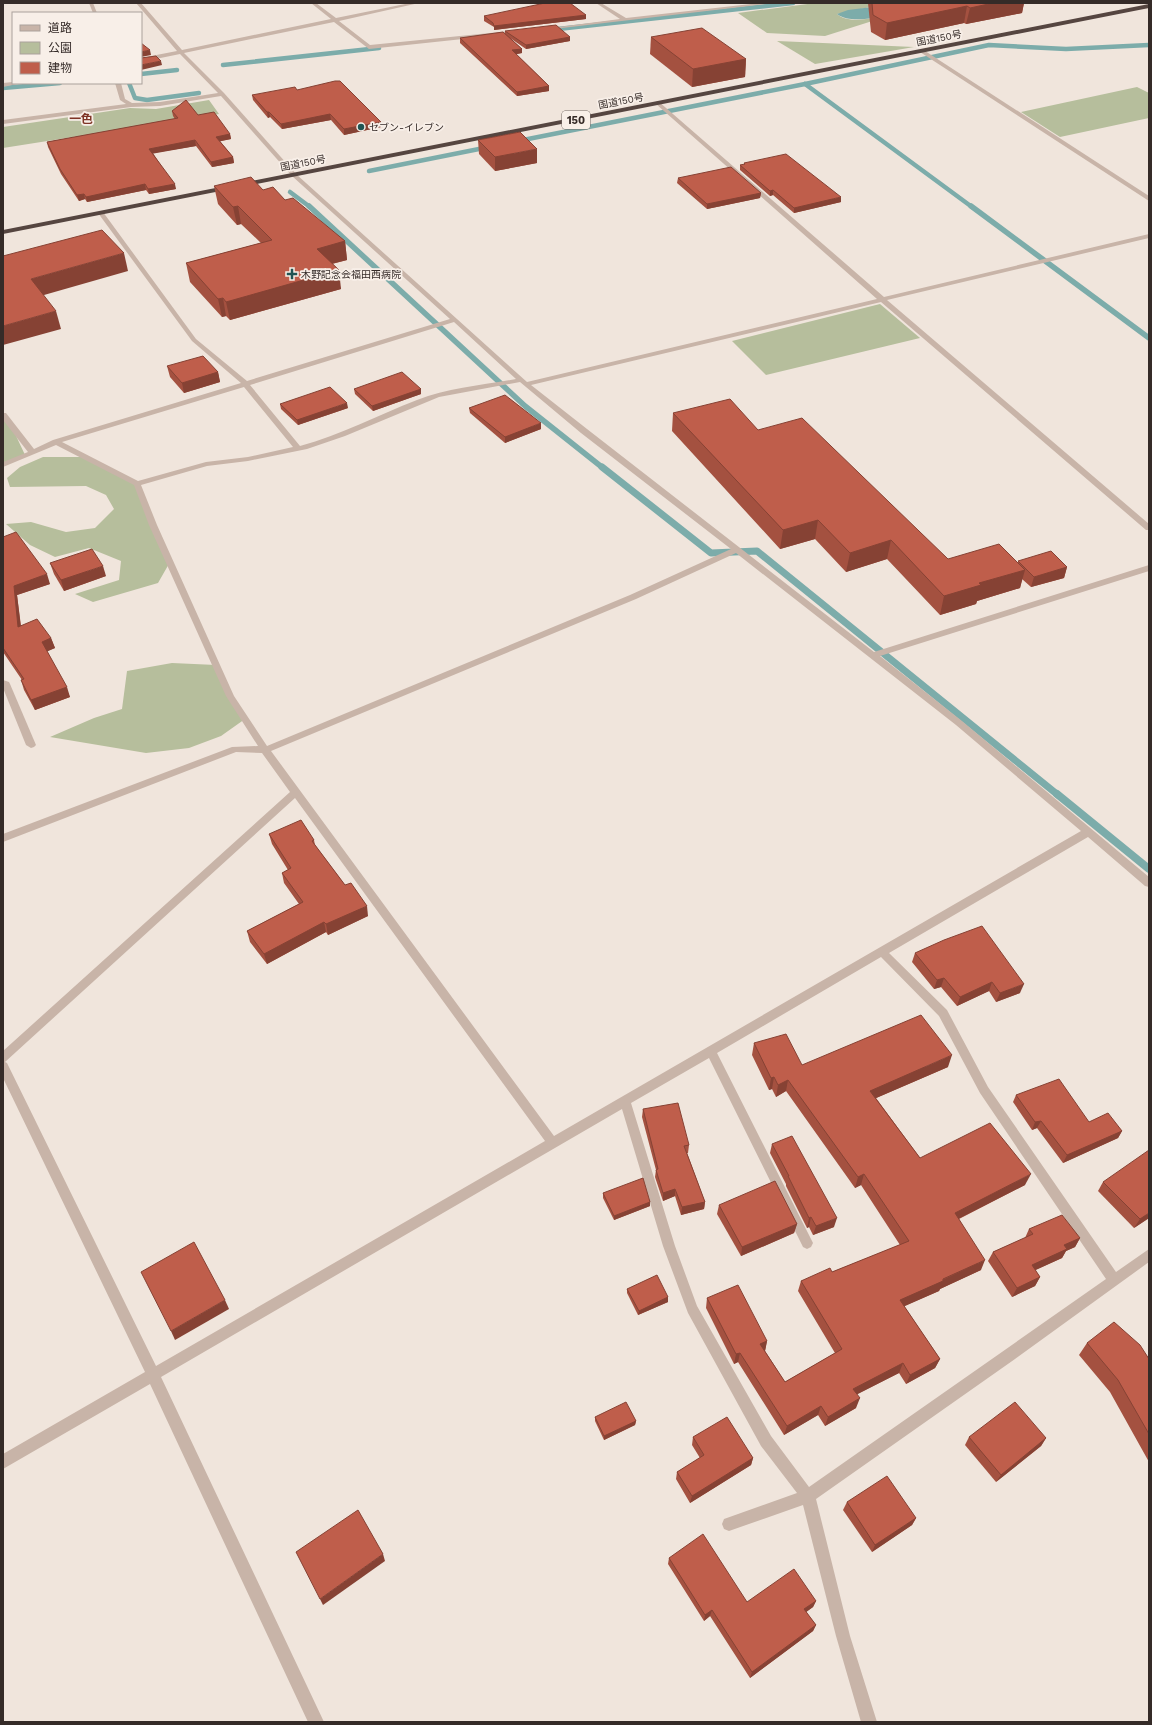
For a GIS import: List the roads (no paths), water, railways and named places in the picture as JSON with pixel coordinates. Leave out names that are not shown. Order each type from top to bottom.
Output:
[{"type":"highway","name":"国道150号","points":[[3,232],[1148,7]]},
{"type":"street","points":[[90,3],[94,12]]},
{"type":"street","points":[[138,3],[294,175],[524,382],[584,431],[874,655],[959,723],[1149,883]]},
{"type":"street","points":[[312,3],[369,47],[527,30]]},
{"type":"street","points":[[142,60],[417,3]]},
{"type":"street","points":[[598,3],[624,19]]},
{"type":"street","points":[[542,29],[773,3]]},
{"type":"street","points":[[922,51],[1149,198]]},
{"type":"street","points":[[118,84],[123,100],[130,105]]},
{"type":"street","points":[[3,122],[130,105],[160,104],[222,94]]},
{"type":"street","points":[[658,103],[1149,528]]},
{"type":"street","points":[[101,213],[194,340],[245,383],[298,448]]},
{"type":"street","points":[[137,484],[206,464],[248,459],[298,448],[342,434],[420,401],[438,395],[524,382],[1149,236]]},
{"type":"street","points":[[3,465],[56,442],[454,320]]},
{"type":"street","points":[[3,415],[32,452]]},
{"type":"street","points":[[56,442],[137,484],[153,525],[230,696],[265,750],[553,1143]]},
{"type":"street","points":[[3,838],[235,749],[265,750],[634,597],[737,549]]},
{"type":"street","points":[[874,655],[1149,568]]},
{"type":"street","points":[[3,683],[6,684],[31,745]]},
{"type":"street","points":[[3,1058],[296,792]]},
{"type":"street","points":[[3,1462],[1088,832]]},
{"type":"street","points":[[882,952],[943,1012],[984,1090],[1114,1280]]},
{"type":"street","points":[[711,1051],[807,1243]]},
{"type":"street","points":[[3,1066],[153,1375],[316,1722]]},
{"type":"street","points":[[625,1101],[669,1246],[692,1309],[766,1441],[808,1496],[842,1636],[868,1722]]},
{"type":"street","points":[[729,1524],[808,1496],[1010,1355],[1149,1255]]},
{"type":"water","points":[[888,5],[885,17],[854,19],[842,17],[837,14],[848,10]]},
{"type":"waterway","points":[[549,30],[793,3]]},
{"type":"waterway","points":[[805,84],[989,45],[1066,49],[1149,45]]},
{"type":"waterway","points":[[223,65],[379,48]]},
{"type":"waterway","points":[[142,74],[177,70]]},
{"type":"waterway","points":[[3,88],[49,84]]},
{"type":"waterway","points":[[129,84],[135,98],[147,100],[199,93]]},
{"type":"waterway","points":[[518,141],[805,84]]},
{"type":"waterway","points":[[805,84],[972,207]]},
{"type":"waterway","points":[[369,171],[489,147]]},
{"type":"waterway","points":[[290,192],[310,207]]},
{"type":"waterway","points":[[309,206],[525,406],[603,468]]},
{"type":"waterway","points":[[971,206],[1149,338]]},
{"type":"waterway","points":[[602,467],[711,553],[757,551],[1058,795]]},
{"type":"waterway","points":[[1057,794],[1149,869]]},
{"type":"place","name":"セブン-イレブン","points":[[361,127]]},
{"type":"place","name":"木野記念会福田西病院","points":[[292,274]]},
{"type":"district","name":"一色","points":[[81,119]]}]
